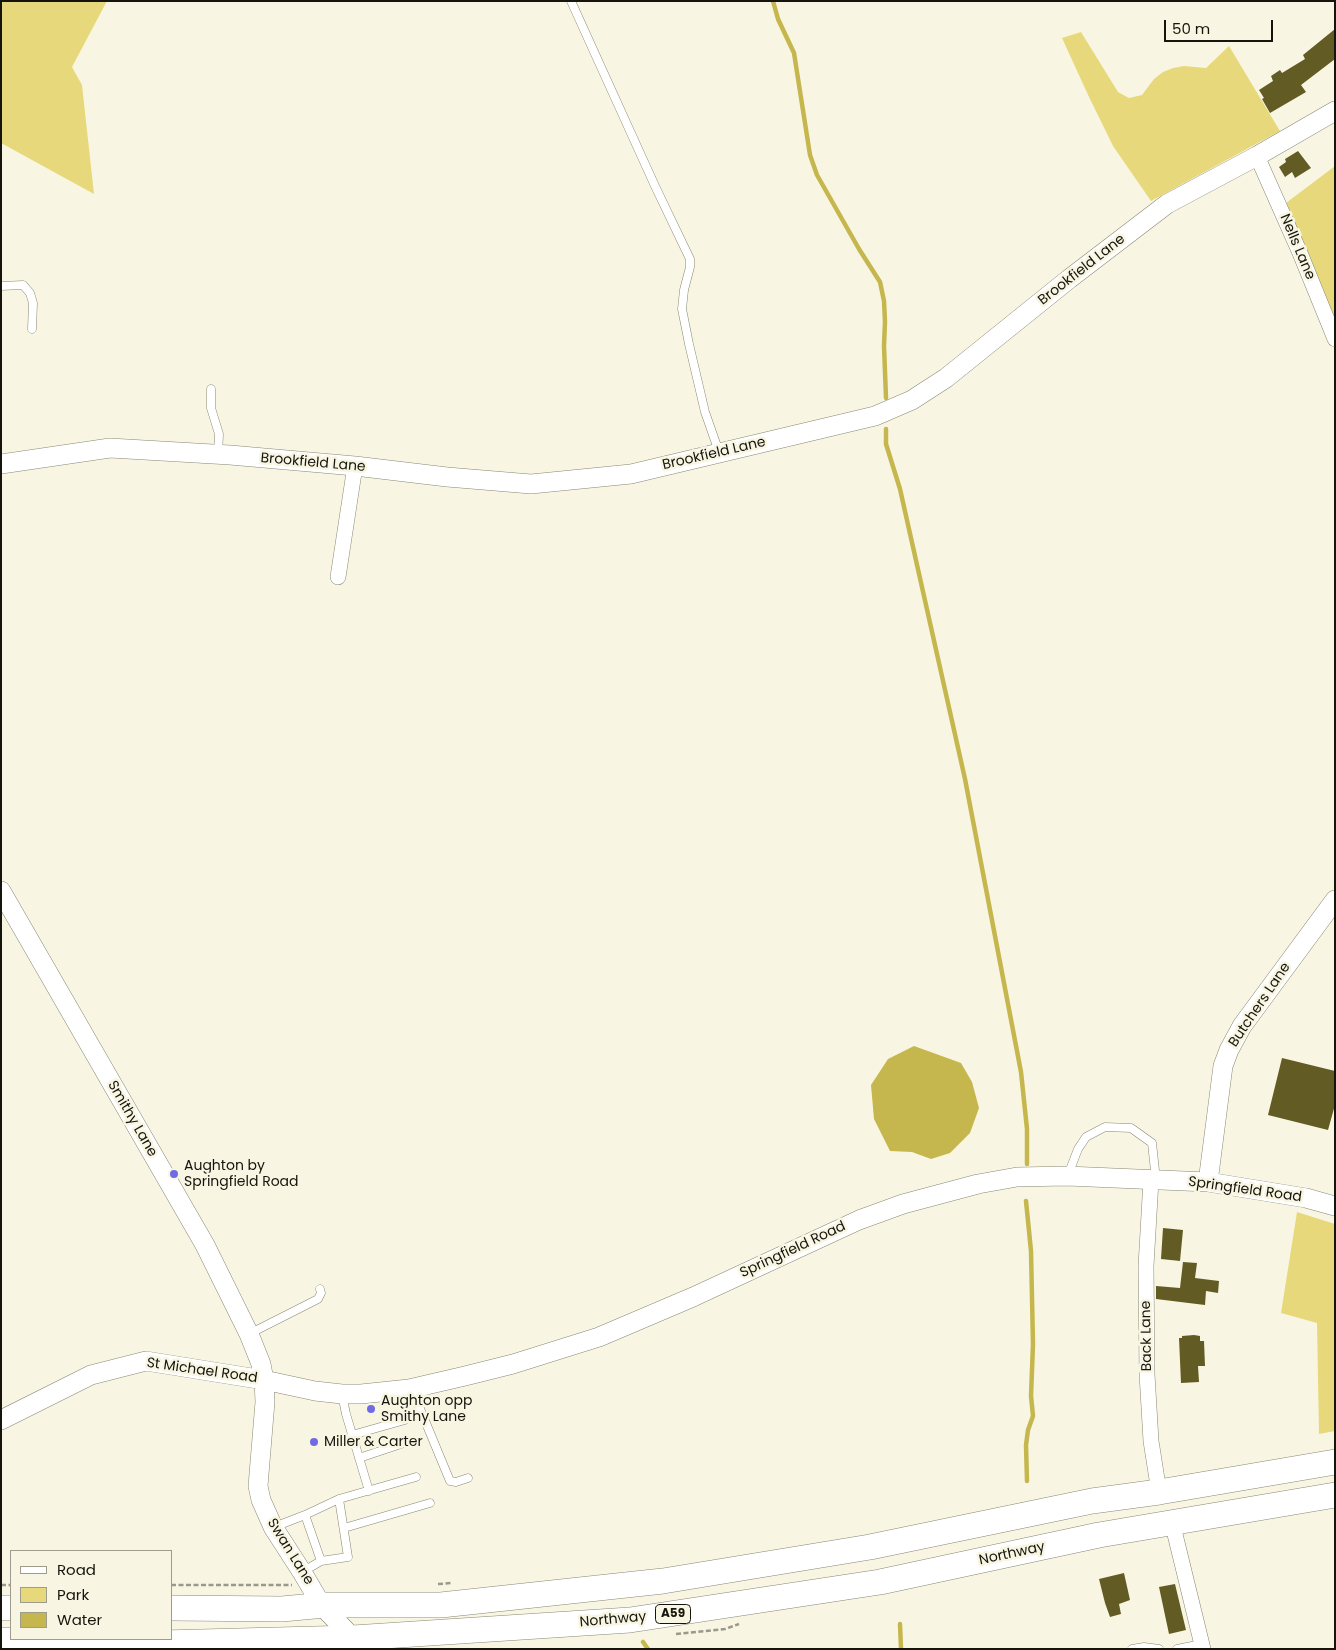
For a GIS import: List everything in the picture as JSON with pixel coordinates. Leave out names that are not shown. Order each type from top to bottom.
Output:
[{"type":"highway","points":[[172,1608],[282,1608],[312,1587],[441,1605],[663,1581],[870,1547],[1092,1501],[1159,1492],[1335,1462]]},
{"type":"highway","points":[[1240,1478],[1247,1509]]},
{"type":"highway","name":"Northway","points":[[1,1640],[164,1643],[357,1643],[630,1620],[880,1582],[1099,1534],[1335,1495]]},
{"type":"highway","points":[[1092,1501],[1099,1534]]},
{"type":"street","name":"Brookfield Lane","points":[[1,464],[110,448],[218,454],[532,484],[631,474],[874,416],[912,400],[946,378],[1167,204],[1257,156],[1335,111]]},
{"type":"street","name":"Nells Lane","points":[[1257,156],[1300,253],[1335,339]]},
{"type":"street","points":[[338,577],[355,466]]},
{"type":"street","name":"Smithy Lane","points":[[1,891],[205,1245],[249,1334],[264,1380]]},
{"type":"street","name":"Butchers Lane","points":[[1208,1182],[1223,1066],[1229,1050],[1242,1026],[1335,900]]},
{"type":"street","name":"Springfield Road","points":[[264,1380],[315,1391],[361,1394],[415,1388],[513,1364],[599,1337],[693,1297],[859,1220],[903,1204],[978,1184],[1017,1177],[1067,1176],[1208,1182],[1306,1198],[1335,1206]]},
{"type":"street","name":"Back Lane","points":[[1154,1180],[1146,1266],[1148,1391],[1151,1441],[1159,1492]]},
{"type":"street","name":"St Michael Road","points":[[1,1420],[91,1375],[146,1360],[264,1380]]},
{"type":"street","name":"Swan Lane","points":[[264,1380],[265,1402],[258,1486],[261,1500],[273,1527],[312,1587],[357,1643]]},
{"type":"street","points":[[1172,1522],[1202,1646]]},
{"type":"lane","points":[[571,1],[690,259],[682,308],[688,344],[705,412],[720,454]]},
{"type":"lane","points":[[1,286],[23,285],[30,293],[33,303],[32,330]]},
{"type":"lane","points":[[211,388],[211,408],[219,434],[218,454]]},
{"type":"lane","points":[[1067,1176],[1078,1149],[1086,1137],[1105,1127],[1131,1128],[1152,1143],[1154,1180]]},
{"type":"lane","points":[[249,1334],[318,1299],[321,1293],[320,1289]]},
{"type":"lane","points":[[415,1388],[416,1399],[450,1481],[456,1482],[468,1478]]},
{"type":"lane","points":[[342,1394],[369,1491]]},
{"type":"lane","points":[[352,1435],[405,1420]]},
{"type":"lane","points":[[359,1458],[401,1444]]},
{"type":"lane","points":[[273,1527],[305,1516],[339,1499],[416,1477]]},
{"type":"lane","points":[[321,1561],[348,1557],[339,1499]]},
{"type":"lane","points":[[344,1528],[430,1504]]},
{"type":"lane","points":[[305,1516],[321,1561],[312,1587]]},
{"type":"lane","points":[[1177,1649],[1202,1646]]},
{"type":"lane","points":[[1132,1649],[1144,1647],[1159,1649]]},
{"type":"path","points":[[437,1584],[457,1582]]},
{"type":"path","points":[[172,1585],[312,1587]]},
{"type":"green space","points":[[1,1],[107,1],[72,67],[82,85],[94,194],[1,143]]},
{"type":"green space","points":[[1081,32],[1118,92],[1129,98],[1142,95],[1154,79],[1163,72],[1173,68],[1184,66],[1206,68],[1229,46],[1280,131],[1151,201],[1113,146],[1062,38]]},
{"type":"green space","points":[[1335,166],[1335,320],[1286,203]]},
{"type":"green space","points":[[1297,1212],[1335,1224],[1335,1431],[1319,1434],[1317,1323],[1281,1313]]},
{"type":"water","points":[[914,1046],[961,1063],[972,1082],[979,1108],[970,1133],[950,1153],[931,1159],[912,1152],[890,1151],[874,1119],[871,1085],[888,1059]]},
{"type":"building","points":[[1335,29],[1335,59],[1301,85],[1306,92],[1270,113],[1259,90],[1273,81],[1271,76],[1280,70],[1282,73],[1305,59],[1303,55]]},
{"type":"building","points":[[1298,151],[1311,168],[1295,178],[1292,172],[1285,177],[1279,167],[1286,162],[1285,159]]},
{"type":"building","points":[[1282,1058],[1335,1071],[1335,1105],[1328,1130],[1268,1115]]},
{"type":"building","points":[[1163,1228],[1183,1230],[1180,1261],[1161,1259]]},
{"type":"building","points":[[1183,1262],[1197,1263],[1195,1278],[1219,1281],[1218,1293],[1206,1291],[1205,1305],[1156,1299],[1156,1286],[1180,1288]]},
{"type":"building","points":[[1194,1335],[1200,1336],[1200,1341],[1204,1341],[1205,1366],[1198,1366],[1199,1382],[1181,1383],[1179,1338]]},
{"type":"building","points":[[1124,1573],[1130,1600],[1119,1604],[1121,1614],[1110,1617],[1099,1579]]},
{"type":"building","points":[[1175,1584],[1186,1630],[1169,1634],[1159,1587]]},
{"type":"waterway","points":[[773,1],[778,19],[794,53],[810,155],[817,175],[880,282],[884,301],[886,398]]},
{"type":"waterway","points":[[886,429],[886,444],[900,489],[965,779],[1021,1072],[1027,1129],[1027,1164]]},
{"type":"waterway","points":[[1026,1201],[1031,1251],[1033,1344],[1031,1396],[1033,1416],[1028,1430],[1026,1445],[1027,1481]]},
{"type":"waterway","points":[[900,1624],[901,1649]]},
{"type":"waterway","points":[[643,1642],[648,1649]]},
{"type":"place","name":"Aughton by Springfield Road","points":[[174,1174]]},
{"type":"place","name":"Aughton opp Smithy Lane","points":[[371,1409]]},
{"type":"place","name":"Miller & Carter","points":[[314,1442]]}]
